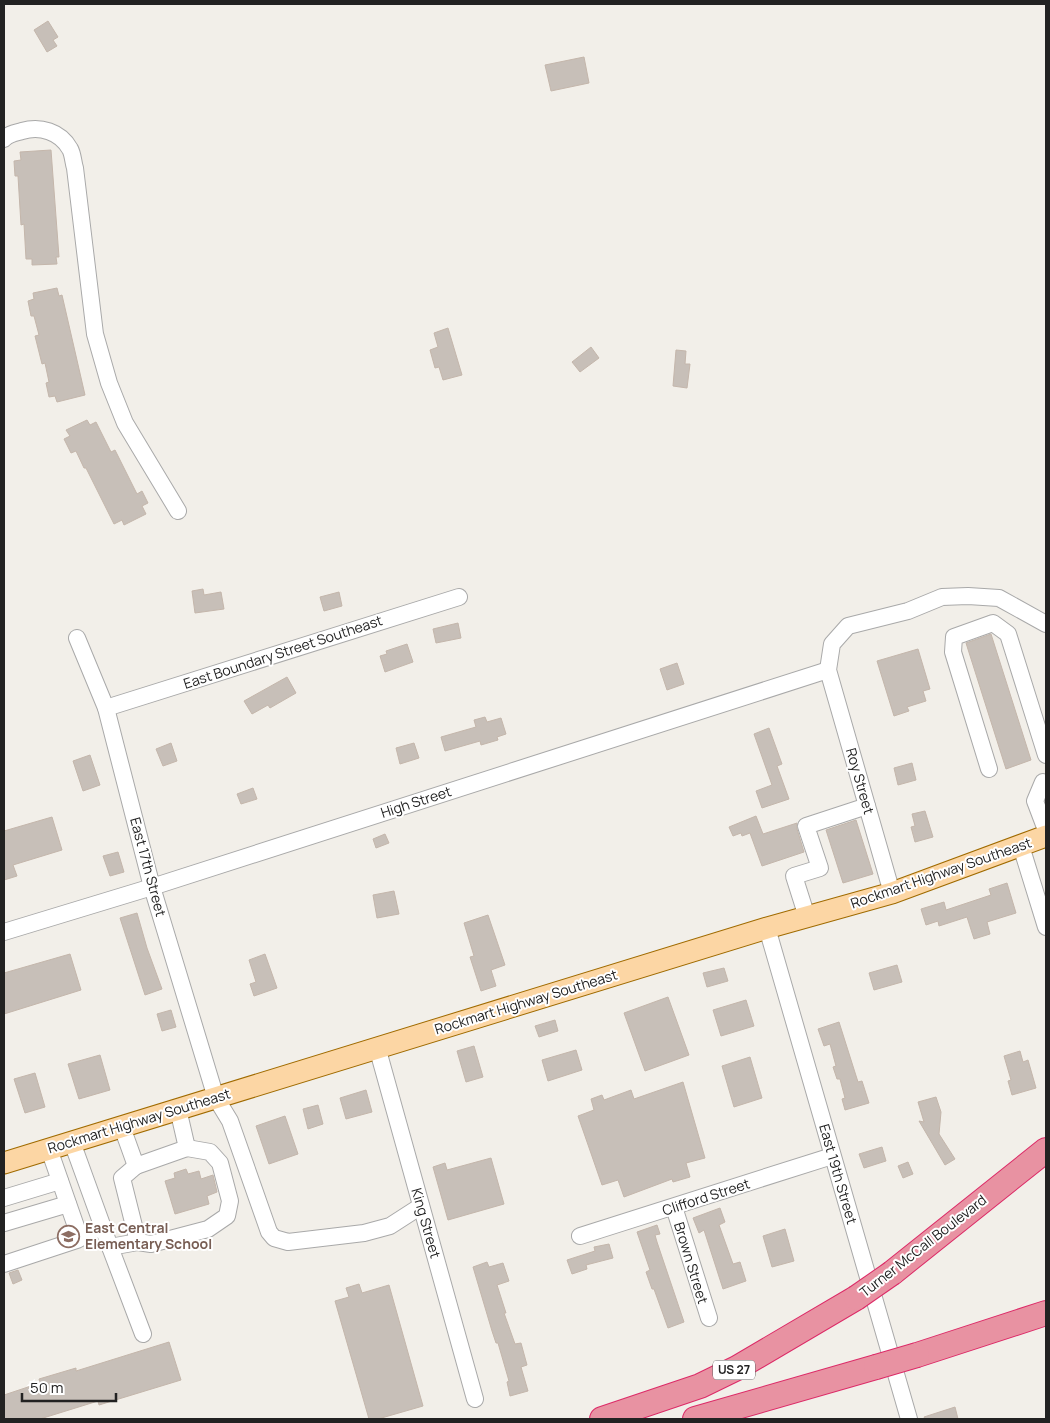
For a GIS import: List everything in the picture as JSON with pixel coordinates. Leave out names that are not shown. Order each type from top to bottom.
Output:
[{"type":"highway","name":"Turner McCall Boulevard","points":[[602,1419],[700,1386],[738,1368],[856,1298],[892,1273],[1045,1150]]},
{"type":"highway","points":[[695,1419],[917,1355],[1046,1313]]},
{"type":"main road","name":"Rockmart Highway Southeast","points":[[4,1163],[767,928],[892,893],[1046,836]]},
{"type":"street","points":[[4,139],[7,136],[27,130],[48,129],[61,138],[70,149],[75,168],[95,334],[109,383],[124,423],[178,511]]},
{"type":"street","name":"East Boundary Street Southeast","points":[[106,708],[460,597]]},
{"type":"street","points":[[828,670],[832,644],[848,626],[908,611],[942,597],[999,598],[1046,624]]},
{"type":"street","points":[[990,769],[953,652],[954,637],[993,623],[1008,634],[1046,755]]},
{"type":"street","name":"East 17th Street","points":[[77,638],[106,708],[152,887],[216,1098],[230,1121],[269,1232],[274,1238],[288,1242],[333,1238],[380,1230],[398,1222],[421,1206]]},
{"type":"street","name":"Roy Street","points":[[828,670],[892,893]]},
{"type":"street","name":"High Street","points":[[4,932],[152,887],[828,670]]},
{"type":"street","points":[[1045,779],[1035,801],[1046,830]]},
{"type":"street","points":[[807,917],[794,876],[820,868],[806,826],[867,806]]},
{"type":"street","points":[[1021,846],[1046,927]]},
{"type":"street","name":"East 19th Street","points":[[767,928],[909,1419]]},
{"type":"street","name":"King Street","points":[[377,1047],[475,1399]]},
{"type":"street","points":[[178,1110],[187,1148]]},
{"type":"street","points":[[122,1127],[136,1166]]},
{"type":"street","points":[[72,1142],[144,1334]]},
{"type":"street","points":[[110,1247],[138,1242],[152,1244],[208,1229],[227,1216],[230,1201],[220,1163],[210,1152],[187,1148],[136,1166],[122,1178],[138,1242]]},
{"type":"street","points":[[49,1149],[80,1238]]},
{"type":"street","name":"Clifford Street","points":[[580,1236],[832,1156]]},
{"type":"street","points":[[4,1198],[60,1180]]},
{"type":"street","points":[[4,1223],[68,1204]]},
{"type":"street","name":"Brown Street","points":[[674,1207],[709,1318]]},
{"type":"street","points":[[4,1264],[57,1247],[80,1238],[102,1226]]},
{"type":"building","points":[[48,21],[58,37],[53,40],[57,46],[47,52],[34,30]]},
{"type":"building","points":[[584,57],[589,83],[551,91],[545,65]]},
{"type":"building","points":[[51,150],[59,257],[56,257],[57,264],[32,265],[32,259],[26,259],[24,224],[21,225],[18,176],[15,176],[14,161],[21,160],[20,152]]},
{"type":"building","points":[[57,288],[59,296],[62,295],[85,395],[57,402],[55,396],[49,397],[46,383],[49,382],[45,363],[42,364],[35,336],[39,335],[34,316],[31,316],[28,301],[34,299],[33,293]]},
{"type":"building","points":[[448,328],[462,375],[443,380],[439,367],[435,368],[430,350],[438,347],[434,333]]},
{"type":"building","points":[[591,347],[599,358],[580,372],[572,362]]},
{"type":"building","points":[[676,350],[686,351],[685,364],[690,364],[687,388],[673,386]]},
{"type":"building","points":[[87,420],[90,425],[96,422],[111,452],[115,450],[137,494],[142,491],[148,503],[142,506],[146,514],[124,525],[122,520],[114,524],[76,451],[71,453],[64,439],[70,436],[66,430]]},
{"type":"building","points":[[203,589],[204,595],[221,592],[224,609],[195,613],[192,591]]},
{"type":"building","points":[[339,592],[342,606],[324,611],[320,597]]},
{"type":"building","points":[[458,623],[461,638],[436,643],[433,629]]},
{"type":"building","points":[[991,634],[1031,760],[1006,769],[966,643]]},
{"type":"building","points":[[407,644],[413,662],[385,672],[380,656],[387,654],[386,651]]},
{"type":"building","points":[[918,649],[930,689],[923,691],[926,701],[907,707],[909,711],[894,716],[877,661]]},
{"type":"building","points":[[677,663],[684,684],[667,690],[660,669]]},
{"type":"building","points":[[287,677],[296,693],[270,708],[268,705],[252,714],[244,701]]},
{"type":"building","points":[[485,717],[487,722],[501,718],[506,734],[497,737],[498,740],[481,745],[480,741],[445,751],[441,737],[476,727],[474,720]]},
{"type":"building","points":[[769,728],[782,764],[777,766],[789,799],[762,808],[756,791],[772,785],[754,734]]},
{"type":"building","points":[[171,743],[177,761],[163,766],[156,749]]},
{"type":"building","points":[[414,743],[419,758],[400,764],[396,748]]},
{"type":"building","points":[[90,755],[100,785],[83,791],[73,761]]},
{"type":"building","points":[[912,763],[916,780],[898,785],[894,768]]},
{"type":"building","points":[[253,788],[257,799],[241,804],[237,794]]},
{"type":"building","points":[[925,811],[933,837],[915,842],[911,827],[915,826],[912,814]]},
{"type":"building","points":[[756,816],[763,834],[797,823],[804,852],[762,866],[750,833],[742,836],[741,833],[733,836],[729,827]]},
{"type":"building","points":[[52,817],[62,850],[13,865],[17,876],[4,880],[4,831]]},
{"type":"building","points":[[856,820],[873,874],[843,883],[826,830]]},
{"type":"building","points":[[385,834],[389,843],[376,848],[373,839]]},
{"type":"building","points":[[118,852],[124,872],[110,876],[103,856]]},
{"type":"building","points":[[1007,883],[1016,913],[987,922],[990,934],[974,939],[967,917],[939,926],[938,921],[926,925],[921,909],[944,902],[946,910],[991,895],[989,889]]},
{"type":"building","points":[[394,891],[399,914],[377,918],[373,895]]},
{"type":"building","points":[[137,913],[162,989],[145,995],[120,918]]},
{"type":"building","points":[[488,915],[505,965],[491,970],[496,986],[481,991],[470,957],[474,956],[464,923]]},
{"type":"building","points":[[70,954],[81,990],[4,1014],[4,973]]},
{"type":"building","points":[[265,954],[277,988],[254,996],[250,984],[256,982],[249,960]]},
{"type":"building","points":[[897,965],[902,982],[874,990],[869,973]]},
{"type":"building","points":[[724,968],[728,981],[707,987],[703,973]]},
{"type":"building","points":[[668,997],[689,1055],[645,1071],[624,1013]]},
{"type":"building","points":[[746,1000],[754,1026],[721,1036],[713,1010]]},
{"type":"building","points":[[171,1010],[176,1027],[162,1031],[157,1014]]},
{"type":"building","points":[[555,1020],[558,1031],[539,1037],[535,1026]]},
{"type":"building","points":[[839,1022],[858,1082],[862,1081],[869,1103],[845,1110],[842,1099],[845,1098],[840,1079],[837,1079],[833,1067],[836,1066],[830,1044],[824,1046],[818,1029]]},
{"type":"building","points":[[474,1046],[483,1077],[466,1082],[457,1051]]},
{"type":"building","points":[[576,1050],[582,1070],[548,1081],[542,1060]]},
{"type":"building","points":[[1020,1051],[1023,1062],[1028,1060],[1036,1088],[1012,1095],[1008,1081],[1011,1080],[1004,1056]]},
{"type":"building","points":[[100,1055],[110,1090],[79,1099],[68,1064]]},
{"type":"building","points":[[750,1057],[762,1098],[734,1107],[722,1066]]},
{"type":"building","points":[[35,1073],[45,1107],[25,1113],[14,1079]]},
{"type":"building","points":[[683,1082],[705,1158],[686,1163],[690,1177],[673,1182],[672,1179],[624,1197],[618,1180],[602,1185],[578,1116],[594,1110],[591,1099],[602,1095],[604,1100],[631,1090],[634,1099]]},
{"type":"building","points":[[366,1090],[372,1112],[346,1119],[340,1098]]},
{"type":"building","points":[[936,1097],[941,1112],[939,1134],[955,1159],[945,1165],[919,1121],[924,1122],[918,1102]]},
{"type":"building","points":[[318,1105],[323,1124],[308,1129],[303,1109]]},
{"type":"building","points":[[285,1116],[298,1154],[269,1164],[256,1126]]},
{"type":"building","points":[[882,1147],[886,1161],[864,1168],[859,1154]]},
{"type":"building","points":[[491,1158],[504,1204],[448,1220],[433,1167],[445,1163],[447,1170]]},
{"type":"building","points":[[908,1162],[913,1174],[903,1178],[898,1166]]},
{"type":"building","points":[[186,1169],[188,1174],[199,1171],[201,1179],[213,1175],[217,1192],[207,1196],[209,1204],[175,1214],[165,1181],[175,1178],[174,1173]]},
{"type":"building","points":[[720,1208],[725,1222],[719,1225],[733,1264],[740,1262],[746,1281],[723,1289],[704,1230],[699,1233],[693,1218]]},
{"type":"building","points":[[657,1225],[660,1234],[655,1235],[684,1322],[668,1328],[646,1272],[650,1270],[637,1232]]},
{"type":"building","points":[[785,1229],[794,1261],[772,1267],[763,1236]]},
{"type":"building","points":[[609,1244],[613,1258],[586,1265],[587,1269],[572,1274],[567,1260],[595,1251],[594,1247]]},
{"type":"building","points":[[487,1262],[489,1267],[503,1263],[509,1281],[497,1285],[515,1344],[521,1343],[527,1365],[521,1367],[528,1391],[510,1396],[507,1382],[509,1381],[473,1267]]},
{"type":"building","points":[[18,1270],[22,1280],[13,1284],[9,1273]]},
{"type":"building","points":[[359,1284],[362,1293],[389,1285],[423,1406],[378,1419],[369,1419],[335,1301],[349,1297],[346,1288]]},
{"type":"building","points":[[169,1342],[181,1380],[99,1405],[98,1401],[40,1419],[4,1419],[4,1395],[40,1383],[39,1379],[76,1368],[76,1371]]},
{"type":"building","points":[[955,1407],[958,1419],[925,1419],[924,1417]]},
{"type":"place","name":"East Central Elementary School","points":[[69,1236]]}]
